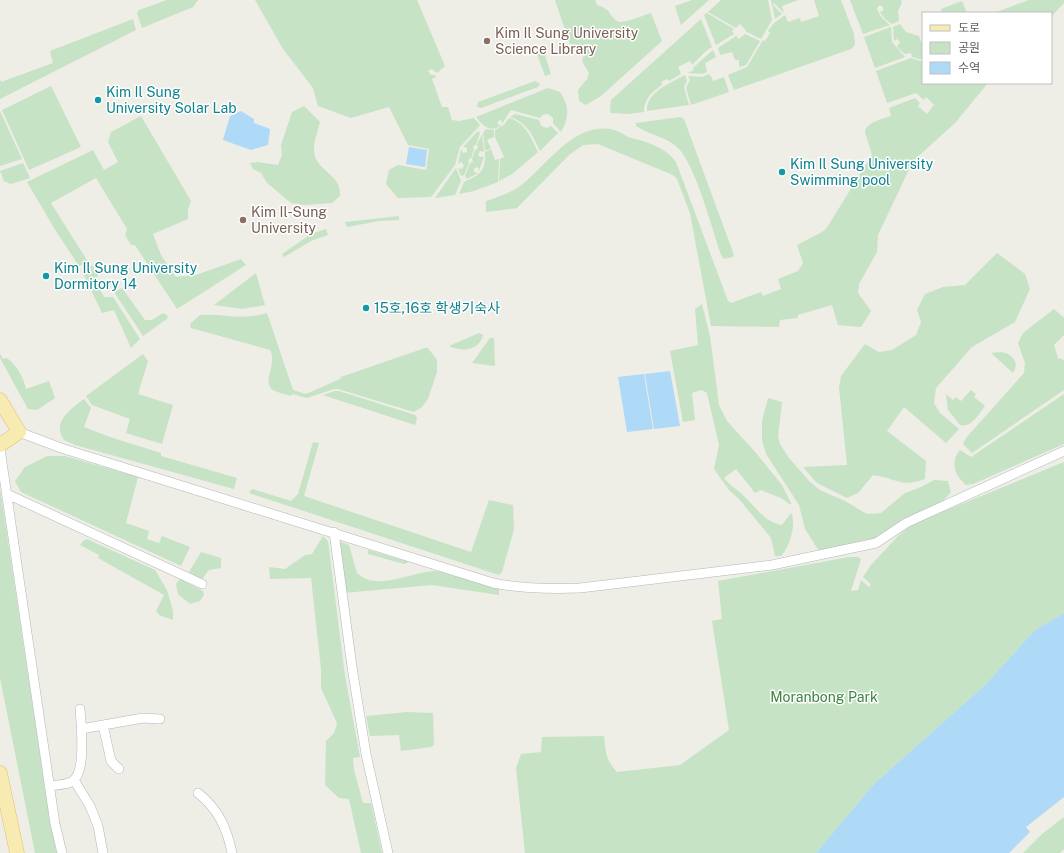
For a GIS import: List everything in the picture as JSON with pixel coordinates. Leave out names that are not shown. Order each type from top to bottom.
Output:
[{"type":"main road","points":[[0,400],[19,432],[0,445]]},
{"type":"main road","points":[[0,773],[17,853]]},
{"type":"street","points":[[19,432],[61,448],[334,532],[493,583],[530,588],[588,587],[772,565],[876,543],[906,523],[1064,451]]},
{"type":"street","points":[[0,449],[49,786],[55,824],[62,853]]},
{"type":"street","points":[[7,494],[202,584]]},
{"type":"street","points":[[334,532],[350,652],[366,754],[388,853]]},
{"type":"street","points":[[49,786],[72,782],[81,764],[80,709]]},
{"type":"street","points":[[81,729],[143,718],[160,719]]},
{"type":"street","points":[[104,725],[111,761],[120,769]]},
{"type":"street","points":[[74,780],[90,806],[98,826],[103,853]]},
{"type":"street","points":[[198,793],[211,803],[220,815],[230,842],[232,853]]},
{"type":"green space","points":[[167,0],[198,0],[193,7],[142,28],[137,13],[139,10]]},
{"type":"green space","points":[[255,0],[417,0],[445,66],[437,73],[432,69],[428,71],[431,75],[435,75],[436,77],[432,79],[442,107],[448,107],[452,120],[459,121],[474,118],[480,125],[460,147],[455,165],[431,197],[398,198],[386,184],[389,170],[398,165],[426,170],[429,149],[408,145],[389,107],[351,118],[318,106],[313,88],[283,49]]},
{"type":"green space","points":[[555,0],[595,0],[597,5],[608,10],[614,19],[620,22],[628,21],[651,13],[662,41],[601,96],[586,105],[579,101],[578,90],[587,79],[589,73],[582,61],[584,54],[574,49],[569,42]]},
{"type":"green space","points":[[692,0],[709,0],[681,25],[675,6]]},
{"type":"green space","points":[[721,0],[768,0],[772,20],[761,39],[747,32],[740,24],[736,28],[708,12]]},
{"type":"green space","points":[[771,0],[798,0],[782,6],[784,13],[774,3],[773,5],[782,14],[775,19]]},
{"type":"green space","points":[[814,0],[841,0],[854,34],[855,45],[851,49],[734,90],[728,75],[747,67],[763,40],[765,41],[770,33],[768,31],[774,23],[785,15],[788,22],[800,18],[801,22],[819,16]]},
{"type":"green space","points":[[850,0],[901,0],[902,3],[898,11],[899,21],[892,24],[885,19],[880,12],[883,11],[883,7],[880,5],[877,8],[879,13],[890,25],[863,34]]},
{"type":"green space","points":[[1029,0],[1064,0],[1064,3],[1052,16],[1052,12],[997,12]]},
{"type":"green space","points":[[962,1],[967,12],[941,12],[941,9]]},
{"type":"green space","points":[[707,13],[734,29],[732,31],[734,34],[716,45],[704,15]]},
{"type":"green space","points":[[133,19],[136,30],[0,99],[0,79],[1,82],[53,63],[50,51]]},
{"type":"green space","points":[[701,19],[712,47],[692,65],[690,61],[678,67],[681,74],[669,81],[667,79],[661,82],[662,85],[652,93],[647,100],[644,112],[628,114],[611,113],[611,100]]},
{"type":"green space","points":[[900,24],[906,32],[919,36],[922,42],[922,60],[912,57],[911,53],[905,54],[897,47],[900,42],[897,39],[894,41],[893,27]]},
{"type":"green space","points":[[891,27],[892,42],[905,57],[875,68],[864,37]]},
{"type":"green space","points":[[745,34],[760,41],[746,65],[739,67],[739,60],[735,60],[732,52],[720,55],[718,48],[736,36],[739,39]]},
{"type":"green space","points":[[543,49],[551,74],[545,76],[536,51]]},
{"type":"green space","points":[[713,50],[716,57],[705,63],[707,72],[702,74],[688,73],[694,70],[693,68]]},
{"type":"green space","points":[[911,58],[922,62],[922,84],[987,84],[955,123],[913,161],[878,235],[877,252],[859,284],[858,293],[871,311],[861,327],[838,325],[832,305],[798,315],[798,318],[780,320],[779,327],[711,326],[690,213],[677,179],[673,175],[598,144],[583,145],[569,155],[517,208],[486,212],[486,201],[516,189],[562,147],[573,139],[597,129],[610,129],[620,132],[663,150],[676,162],[728,301],[731,303],[761,292],[763,296],[781,289],[778,279],[798,271],[803,263],[797,245],[826,229],[872,155],[865,132],[868,126],[875,121],[891,116],[889,108],[915,98],[920,103],[918,106],[927,114],[934,105],[926,97],[924,100],[916,93],[887,103],[876,71]]},
{"type":"green space","points":[[708,74],[711,76],[713,81],[724,77],[729,92],[691,105],[686,88],[690,80],[688,76],[703,77]]},
{"type":"green space","points":[[685,75],[687,81],[684,87],[689,105],[647,111],[648,104],[655,93]]},
{"type":"green space","points":[[535,81],[540,84],[538,87],[481,108],[477,107],[478,102]]},
{"type":"green space","points":[[51,86],[81,147],[29,170],[2,110]]},
{"type":"green space","points":[[548,88],[560,92],[566,103],[567,117],[561,132],[553,123],[553,118],[548,114],[542,115],[540,118],[511,110],[502,124],[502,121],[499,120],[497,124],[501,125],[494,129],[490,129],[481,123],[476,117]]},
{"type":"green space","points":[[304,106],[320,122],[314,149],[315,156],[322,167],[337,182],[340,196],[332,203],[304,205],[291,203],[267,183],[261,173],[253,169],[250,163],[257,162],[278,165],[282,155],[281,145],[292,112]]},
{"type":"green space","points":[[0,111],[22,159],[0,166]]},
{"type":"green space","points":[[515,114],[539,120],[541,126],[547,128],[551,126],[558,133],[540,151],[529,130],[521,122],[510,117]]},
{"type":"green space","points":[[141,116],[191,201],[188,209],[188,219],[153,234],[161,255],[176,277],[196,275],[241,259],[246,265],[177,309],[135,245],[131,245],[125,235],[127,229],[96,178],[51,203],[88,262],[79,266],[54,228],[27,182],[93,150],[104,170],[118,162],[108,142],[111,132]]},
{"type":"green space","points":[[680,117],[684,119],[734,255],[733,257],[724,259],[721,255],[697,184],[685,158],[679,149],[664,139],[636,126],[636,123]]},
{"type":"green space","points":[[509,118],[520,123],[524,127],[538,152],[512,174],[499,181],[500,159],[504,157],[495,137],[495,130],[504,125]]},
{"type":"green space","points":[[486,129],[494,130],[494,137],[487,140],[491,148],[485,151],[483,133]]},
{"type":"green space","points":[[478,131],[480,133],[476,145],[473,146],[474,149],[471,158],[468,160],[469,163],[464,175],[461,176],[458,168],[462,169],[464,165],[461,162],[458,164],[461,149],[463,153],[467,152],[467,148],[463,147]]},
{"type":"green space","points":[[482,134],[484,152],[480,151],[478,155],[480,157],[484,156],[479,171],[478,167],[474,168],[474,172],[478,173],[467,179],[465,176],[470,163],[473,162],[472,159],[475,150],[478,148],[477,145]]},
{"type":"green space","points":[[491,149],[495,160],[499,159],[498,182],[474,191],[459,194],[464,182],[481,172],[484,164],[485,152]]},
{"type":"green space","points":[[23,163],[30,178],[11,184],[4,181],[0,171]]},
{"type":"green space","points":[[456,168],[461,181],[455,195],[435,198]]},
{"type":"green space","points":[[399,216],[399,220],[379,221],[347,227],[345,222]]},
{"type":"green space","points":[[326,229],[328,235],[311,241],[284,257],[282,254],[311,234]]},
{"type":"green space","points":[[997,253],[1025,274],[1030,289],[1015,322],[972,347],[936,388],[934,403],[940,413],[959,429],[946,443],[904,407],[887,431],[926,461],[925,479],[910,483],[899,482],[873,475],[858,493],[847,498],[817,483],[803,467],[847,465],[839,387],[841,376],[865,344],[879,352],[892,350],[916,335],[921,322],[917,310],[925,294],[943,287],[965,285]]},
{"type":"green space","points":[[92,265],[98,275],[95,280],[104,297],[113,297],[140,339],[131,348],[114,310],[102,313],[82,271]]},
{"type":"green space","points":[[256,273],[265,305],[242,309],[214,305]]},
{"type":"green space","points":[[122,288],[145,320],[152,320],[163,313],[167,315],[168,318],[143,336],[114,292]]},
{"type":"green space","points":[[702,304],[710,336],[719,405],[727,421],[782,485],[791,505],[781,498],[761,490],[755,493],[736,469],[724,478],[761,514],[771,521],[782,525],[791,513],[793,518],[793,529],[787,547],[781,556],[775,556],[771,538],[739,499],[729,490],[714,469],[719,445],[707,393],[702,390],[692,393],[695,420],[683,422],[670,351],[698,345],[695,309]]},
{"type":"green space","points":[[1054,309],[1064,318],[1064,335],[1054,345],[1058,358],[1064,360],[1064,390],[972,453],[963,444],[966,438],[1024,373],[1025,363],[1018,343],[1023,333]]},
{"type":"green space","points":[[267,313],[293,390],[306,394],[340,379],[341,377],[428,348],[437,360],[437,372],[428,399],[422,407],[414,412],[338,389],[307,398],[292,394],[291,396],[280,393],[273,390],[269,383],[272,361],[270,350],[191,328],[190,324],[200,315],[241,317]]},
{"type":"green space","points":[[479,333],[483,335],[481,340],[470,349],[460,349],[449,346]]},
{"type":"green space","points":[[490,338],[494,338],[495,366],[472,363]]},
{"type":"green space","points":[[1001,352],[1008,354],[1014,359],[1016,365],[1013,373],[991,353]]},
{"type":"green space","points":[[0,354],[3,359],[7,358],[17,368],[26,389],[49,381],[55,398],[37,410],[28,409],[0,358]]},
{"type":"green space","points":[[143,354],[148,361],[138,394],[173,405],[162,444],[126,433],[130,419],[92,405],[86,396]]},
{"type":"green space","points":[[971,390],[976,394],[974,397],[985,406],[971,422],[960,425],[948,410],[946,394],[953,400],[956,397],[961,401]]},
{"type":"green space","points":[[335,391],[415,415],[417,418],[415,425],[323,395]]},
{"type":"green space","points":[[1064,394],[1064,444],[973,484],[966,485],[962,481],[956,472],[954,463],[960,450],[971,457]]},
{"type":"green space","points":[[768,398],[782,402],[778,436],[780,444],[789,458],[810,482],[820,490],[845,501],[867,514],[881,513],[905,493],[934,480],[948,481],[951,492],[943,501],[903,521],[875,538],[819,551],[805,529],[799,505],[766,454],[762,440],[762,421]]},
{"type":"green space","points":[[84,399],[91,408],[84,427],[161,453],[161,456],[237,478],[234,489],[75,445],[64,440],[60,427],[61,421],[69,411]]},
{"type":"green space","points":[[313,442],[319,443],[304,496],[471,552],[489,500],[513,505],[514,529],[502,572],[499,575],[249,493],[252,489],[291,501],[298,494]]},
{"type":"green space","points":[[47,456],[65,456],[138,477],[126,523],[149,531],[147,539],[159,543],[162,536],[190,547],[181,566],[21,492],[15,481],[25,467]]},
{"type":"green space","name":"Moranbong Park","points":[[1064,462],[1064,613],[1034,631],[985,685],[874,784],[816,853],[525,853],[516,768],[521,754],[541,752],[542,737],[604,736],[608,759],[617,772],[680,765],[729,730],[712,621],[722,619],[718,581],[849,557],[858,557],[861,559],[851,591],[858,590],[861,580],[869,587],[871,584],[863,577],[871,565],[898,536],[913,524]]},
{"type":"green space","points":[[0,488],[50,822],[57,853],[35,853],[0,678]]},
{"type":"green space","points":[[323,536],[328,541],[345,676],[360,757],[353,758],[354,770],[363,803],[371,803],[382,853],[361,853],[349,799],[339,798],[325,785],[326,741],[334,733],[337,723],[321,688],[321,669],[311,578],[270,579],[269,567],[285,569],[305,555],[312,554]]},
{"type":"green space","points":[[87,539],[155,570],[167,590],[173,611],[173,620],[159,615],[156,611],[164,595],[98,558],[99,555],[80,545]]},
{"type":"green space","points":[[341,542],[349,545],[357,573],[365,578],[374,581],[394,580],[434,571],[457,576],[499,589],[499,595],[432,585],[344,593]]},
{"type":"green space","points":[[368,550],[409,562],[404,564],[368,554]]},
{"type":"green space","points":[[201,552],[221,558],[221,568],[209,570],[202,579],[189,572]]},
{"type":"green space","points":[[180,579],[203,591],[204,595],[200,601],[190,604],[178,594],[176,584]]},
{"type":"green space","points":[[407,712],[433,713],[434,745],[431,747],[401,751],[399,735],[370,736],[366,716]]},
{"type":"green space","points":[[1064,817],[1064,849],[1060,853],[1023,853],[1042,834]]},
{"type":"water","points":[[241,111],[254,119],[254,123],[270,129],[268,145],[251,150],[223,140],[230,116]]},
{"type":"water","points":[[409,147],[427,150],[425,167],[406,164]]},
{"type":"water","points":[[670,371],[680,426],[654,429],[645,374]]},
{"type":"water","points":[[644,374],[653,429],[627,432],[618,377]]},
{"type":"water","points":[[1064,613],[1064,797],[1026,827],[1030,832],[1009,853],[816,853],[874,784],[985,685],[1034,631]]},
{"type":"place","name":"Kim Il Sung University Science Library","points":[[487,41]]},
{"type":"place","name":"Kim Il Sung University Solar Lab","points":[[98,100]]},
{"type":"place","name":"Kim Il Sung University Swimming pool","points":[[782,172]]},
{"type":"place","name":"Kim Il-Sung University","points":[[243,220]]},
{"type":"place","name":"Kim Il Sung University Dormitory 14","points":[[46,276]]},
{"type":"place","name":"15호,16호 학생기숙사","points":[[366,308]]}]
